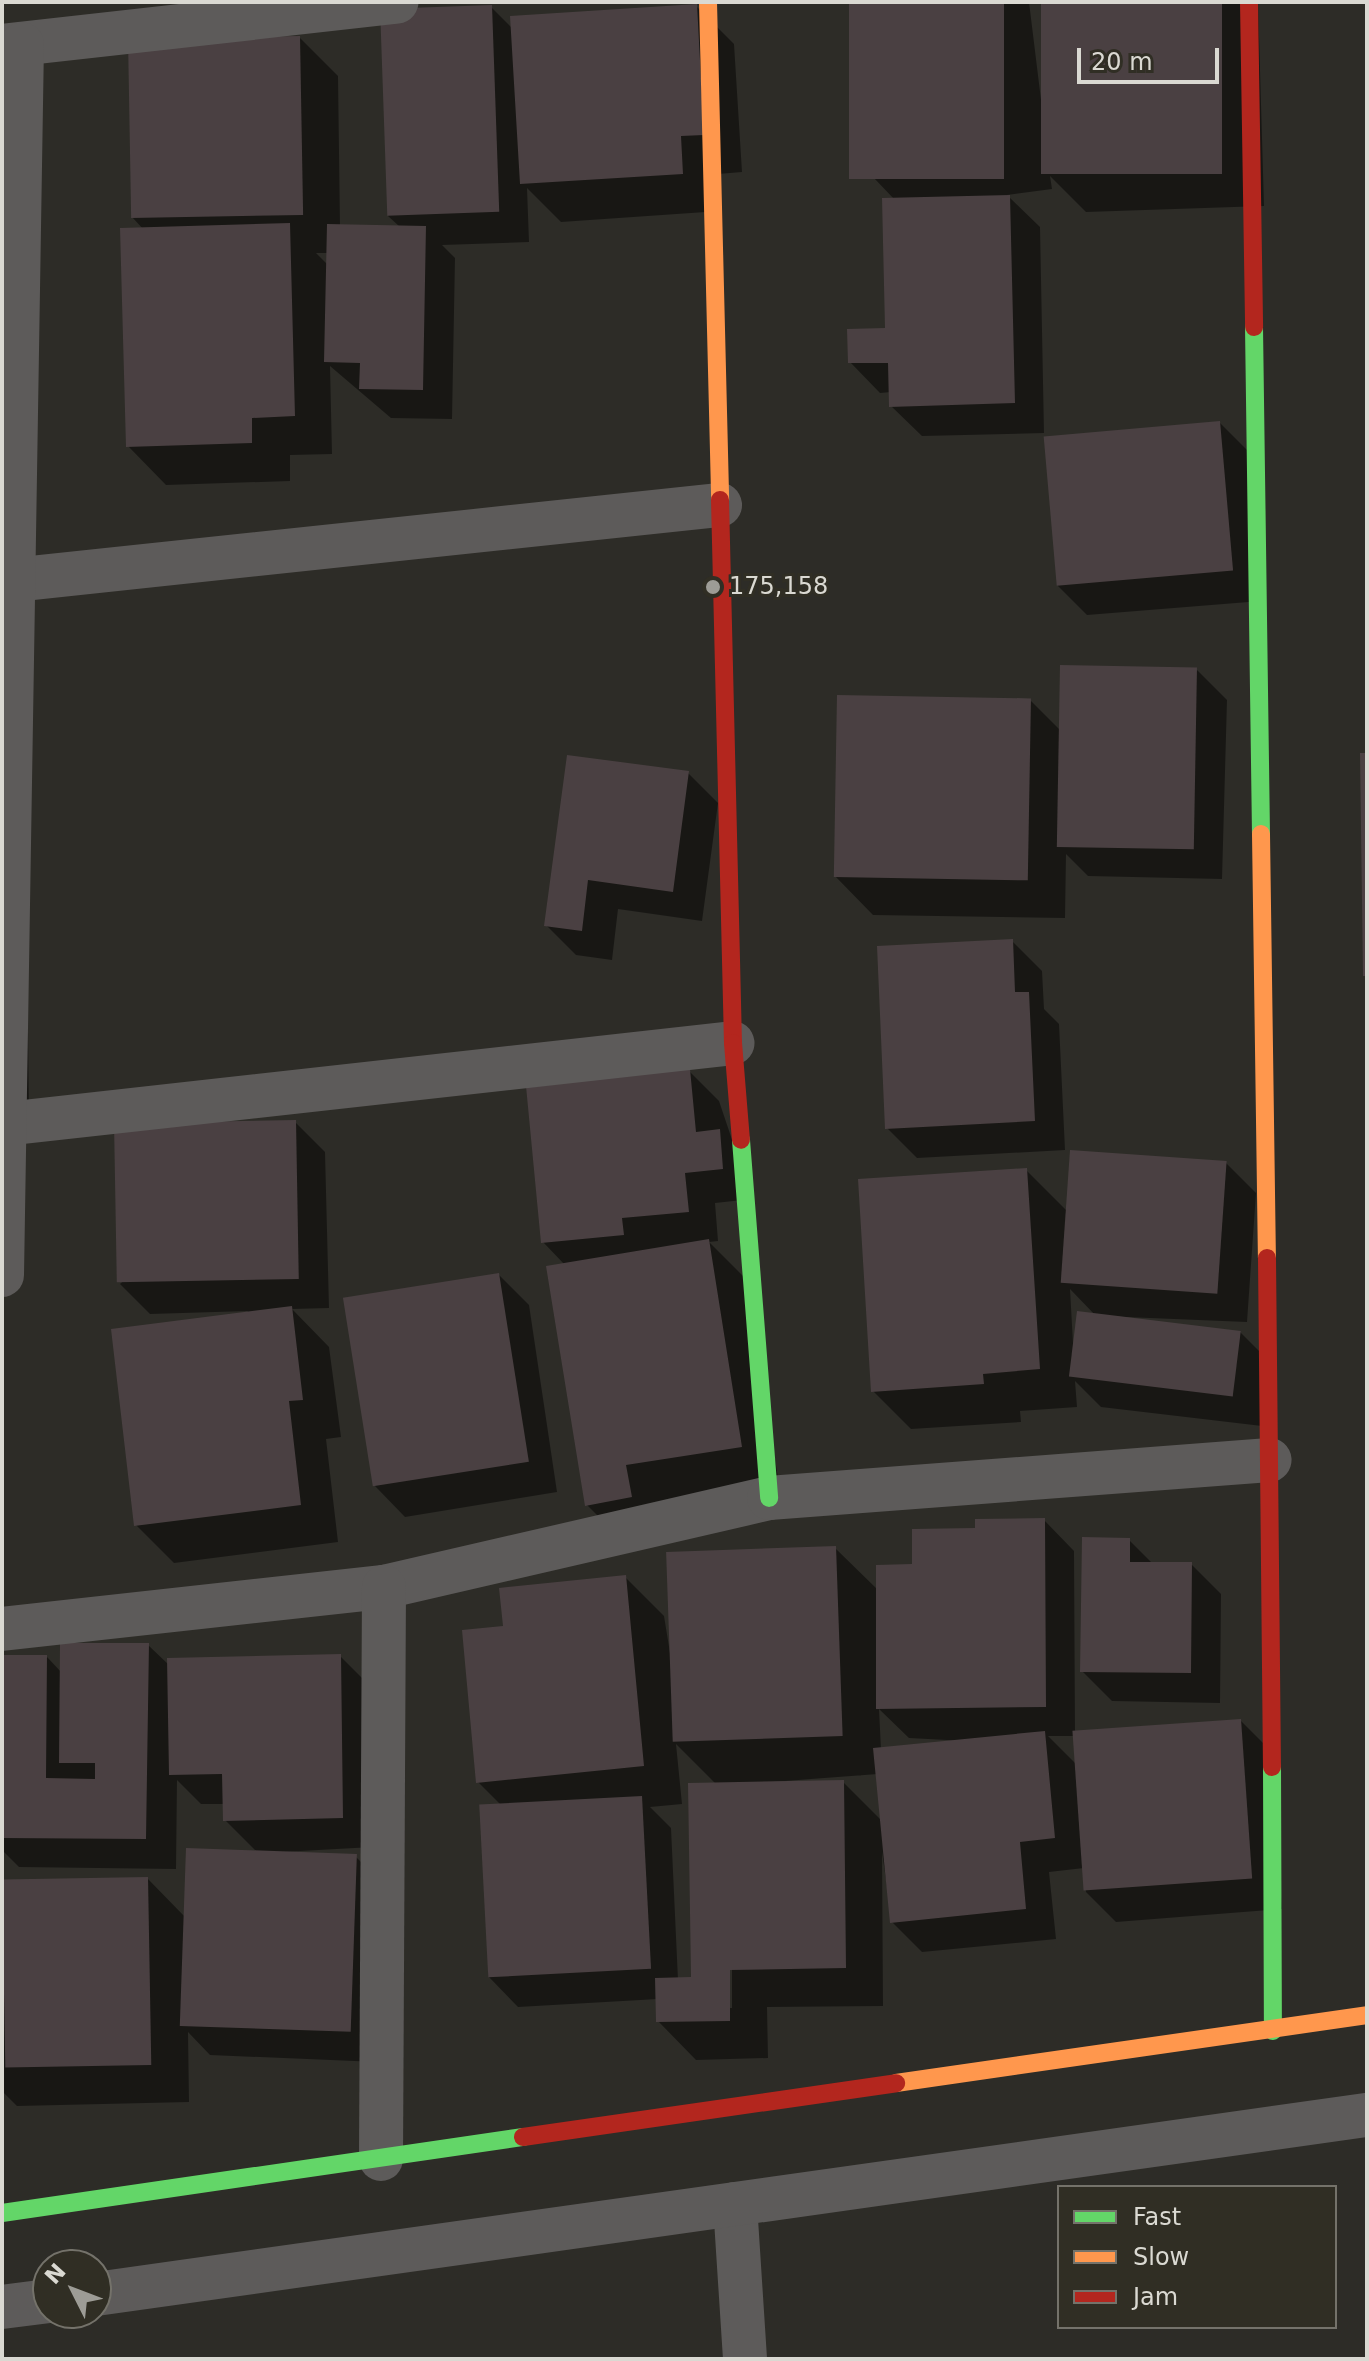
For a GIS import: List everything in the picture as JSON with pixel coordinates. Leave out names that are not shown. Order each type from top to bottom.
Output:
[{"type":"street","points":[[708,2],[733,1043],[769,1498]]},
{"type":"street","points":[[1249,2],[1270,1460],[1273,2031]]},
{"type":"street","points":[[2,1275],[13,580],[12,45],[383,3]]},
{"type":"street","points":[[13,580],[720,505]]},
{"type":"street","points":[[5,1124],[733,1043]]},
{"type":"street","points":[[2,1629],[384,1587],[769,1498],[1270,1460]]},
{"type":"street","points":[[381,2159],[384,1587]]},
{"type":"street","points":[[2,2213],[1367,2015]]},
{"type":"street","points":[[112,2292],[1367,2115]]},
{"type":"street","points":[[735,2204],[745,2359]]},
{"type":"street","points":[[2,2307],[32,2303]]},
{"type":"building","points":[[849,2],[1004,2],[1004,179],[849,179]]},
{"type":"building","points":[[1041,2],[1222,2],[1222,174],[1041,174]]},
{"type":"building","points":[[697,4],[704,135],[681,136],[683,174],[520,184],[510,16]]},
{"type":"building","points":[[492,5],[499,212],[387,216],[380,9]]},
{"type":"building","points":[[300,36],[303,215],[131,218],[128,39]]},
{"type":"building","points":[[1010,195],[1015,403],[889,407],[888,363],[848,363],[847,329],[885,328],[882,198]]},
{"type":"building","points":[[290,223],[295,416],[252,418],[252,443],[126,447],[120,228]]},
{"type":"building","points":[[327,224],[426,226],[423,390],[359,389],[360,363],[324,362]]},
{"type":"building","points":[[1220,421],[1233,570],[1057,586],[1044,436]]},
{"type":"building","points":[[1060,665],[1197,667],[1194,849],[1057,847]]},
{"type":"building","points":[[837,695],[1031,698],[1028,880],[834,877]]},
{"type":"building","points":[[1360,753],[1367,753],[1367,976],[1363,976]]},
{"type":"building","points":[[567,755],[689,771],[673,892],[588,880],[582,931],[544,926]]},
{"type":"building","points":[[1013,939],[1015,992],[1029,992],[1035,1121],[885,1129],[877,946]]},
{"type":"building","points":[[690,1069],[696,1132],[720,1129],[723,1169],[685,1173],[689,1212],[622,1218],[624,1235],[541,1243],[526,1086]]},
{"type":"building","points":[[296,1120],[299,1279],[117,1282],[114,1123]]},
{"type":"building","points":[[1070,1150],[1227,1161],[1217,1294],[1061,1283]]},
{"type":"building","points":[[1027,1168],[1040,1369],[983,1374],[984,1384],[871,1392],[858,1179]]},
{"type":"building","points":[[709,1239],[742,1447],[626,1465],[632,1497],[585,1506],[546,1266]]},
{"type":"building","points":[[499,1273],[529,1462],[373,1486],[343,1298]]},
{"type":"building","points":[[292,1306],[303,1400],[289,1401],[301,1505],[134,1526],[111,1329]]},
{"type":"building","points":[[1077,1311],[1241,1331],[1233,1397],[1069,1377]]},
{"type":"building","points":[[1045,1518],[1046,1707],[876,1709],[876,1565],[912,1564],[912,1529],[975,1528],[975,1519]]},
{"type":"building","points":[[1082,1537],[1130,1538],[1130,1562],[1192,1562],[1191,1673],[1080,1672]]},
{"type":"building","points":[[836,1546],[843,1736],[673,1742],[666,1552]]},
{"type":"building","points":[[626,1575],[644,1766],[476,1783],[462,1630],[503,1626],[499,1588]]},
{"type":"building","points":[[60,1643],[149,1643],[146,1839],[2,1838],[2,1655],[47,1655],[46,1778],[95,1779],[95,1763],[59,1763]]},
{"type":"building","points":[[341,1654],[343,1818],[223,1821],[222,1774],[169,1775],[167,1658]]},
{"type":"building","points":[[1241,1719],[1252,1879],[1084,1890],[1072,1731]]},
{"type":"building","points":[[1045,1731],[1055,1838],[1020,1842],[1026,1909],[890,1923],[873,1748]]},
{"type":"building","points":[[844,1780],[846,1968],[730,1970],[730,2021],[656,2022],[655,1978],[691,1977],[688,1783]]},
{"type":"building","points":[[642,1796],[651,1969],[488,1977],[479,1805]]},
{"type":"building","points":[[186,1848],[357,1854],[351,2032],[180,2026]]},
{"type":"building","points":[[148,1877],[151,2065],[5,2068],[2,1880]]},
{"type":"traffic: fast","points":[[1254,327],[1261,834]]},
{"type":"traffic: fast","points":[[741,1140],[769,1498]]},
{"type":"traffic: fast","points":[[1272,1767],[1273,2031]]},
{"type":"traffic: fast","points":[[2,2213],[523,2137]]},
{"type":"traffic: slow","points":[[708,2],[720,500]]},
{"type":"traffic: slow","points":[[1261,834],[1267,1258]]},
{"type":"traffic: slow","points":[[896,2083],[1367,2015]]},
{"type":"traffic: jam","points":[[1249,2],[1254,327]]},
{"type":"traffic: jam","points":[[720,500],[733,1043],[741,1140]]},
{"type":"traffic: jam","points":[[1267,1258],[1272,1767]]},
{"type":"traffic: jam","points":[[523,2137],[896,2083]]},
{"type":"place","name":"175,158","points":[[713,587]]}]
